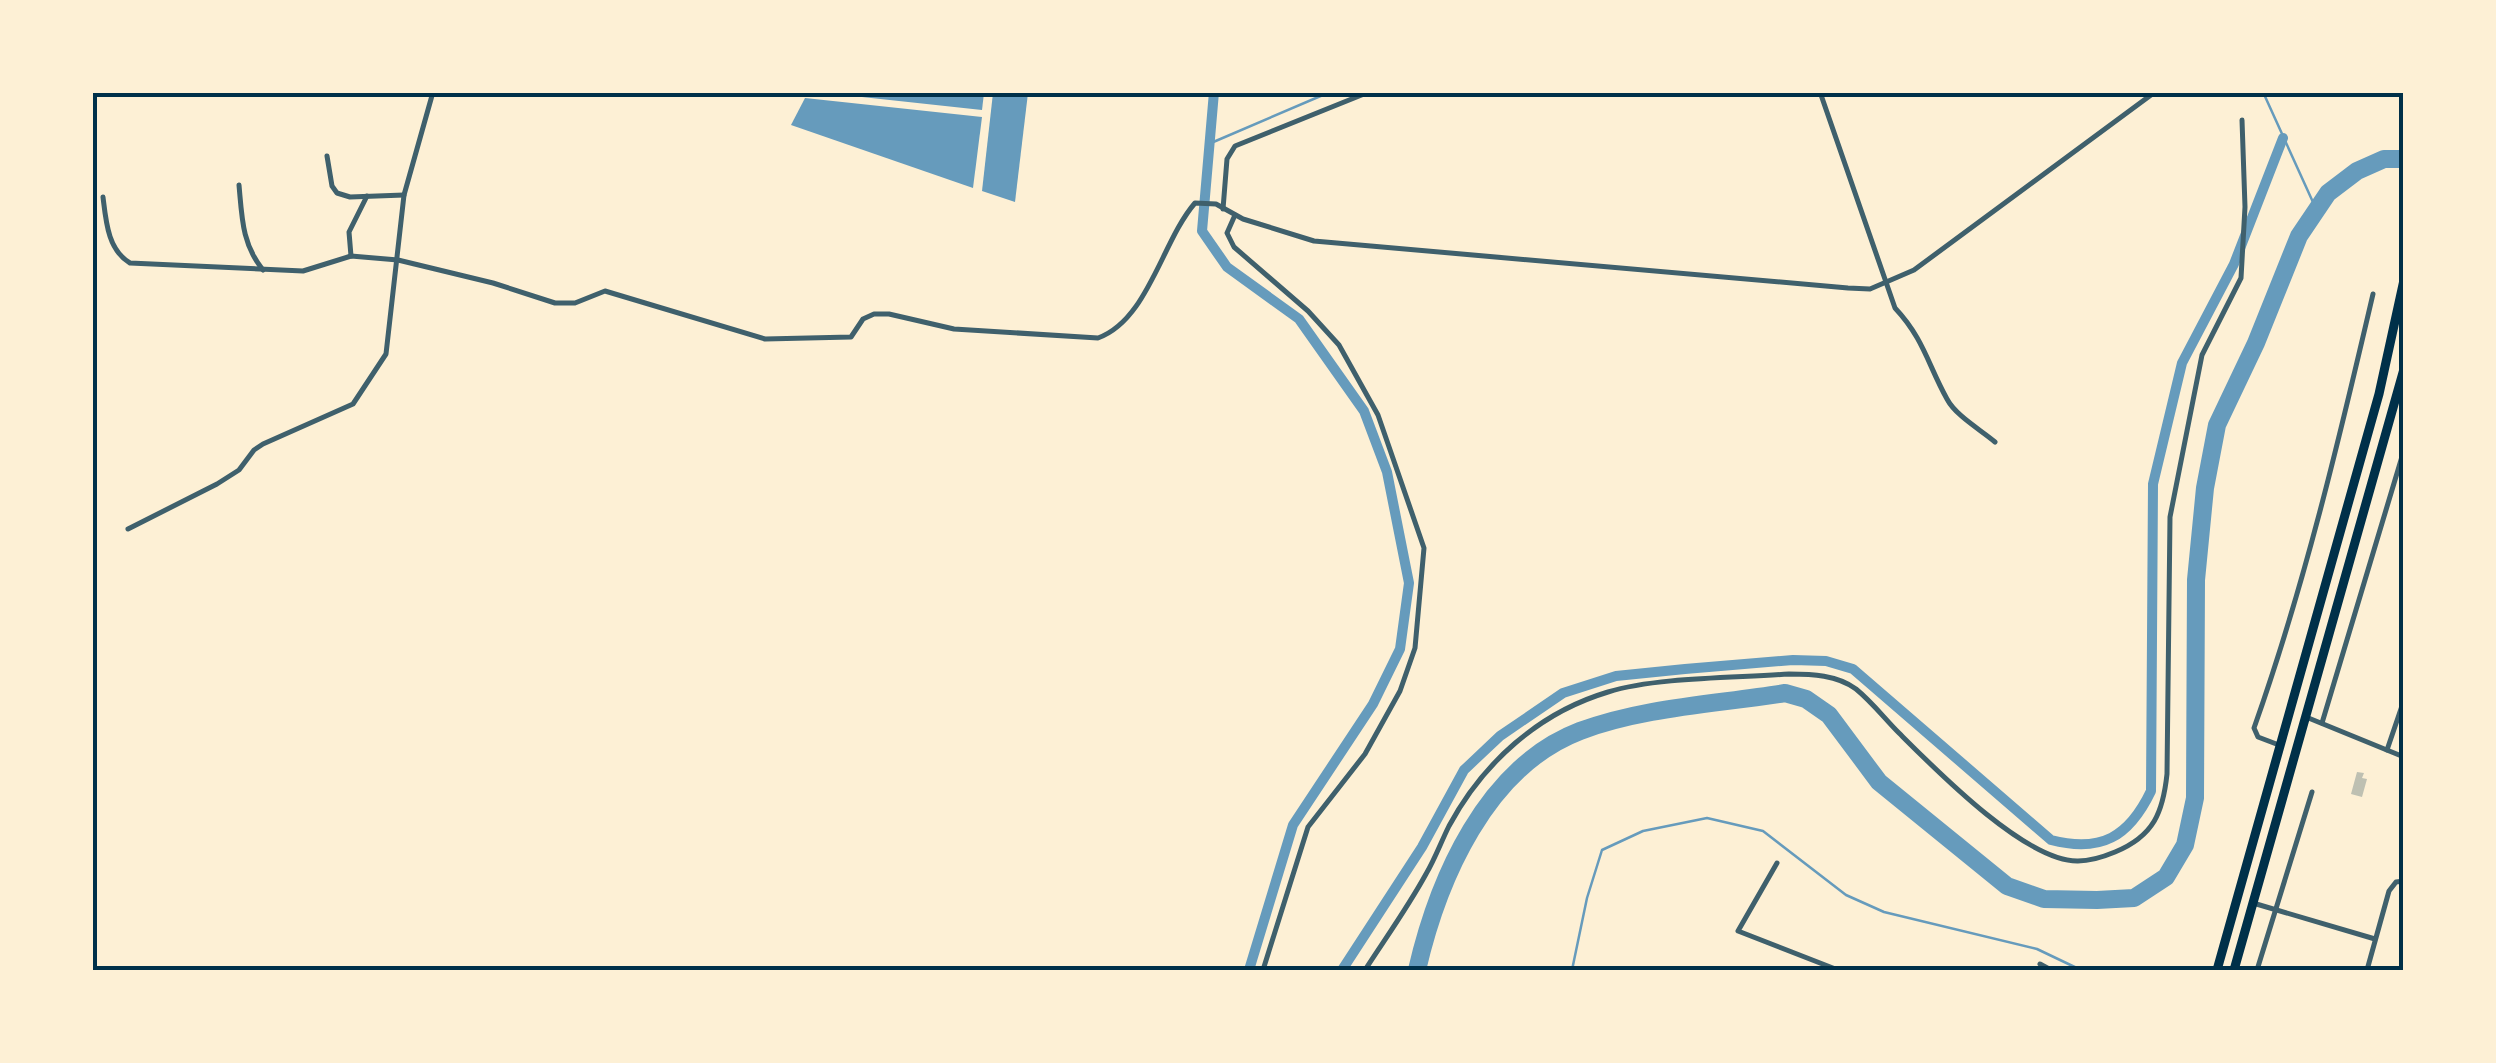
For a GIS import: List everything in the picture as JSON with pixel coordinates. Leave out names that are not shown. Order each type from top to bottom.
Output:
[{"type":"highway","points":[[2216,970],[2379,394],[2404,280]]},
{"type":"highway","points":[[2234,970],[2404,369]]},
{"type":"street","points":[[128,529],[217,484],[238,470],[263,444],[352,404],[386,354],[404,195],[433,92]]},
{"type":"street","points":[[1223,209],[1227,159],[1235,146],[1369,92]]},
{"type":"street","points":[[1820,92],[1895,308],[1928,354],[1948,404],[1996,442]]},
{"type":"street","points":[[103,197],[106,225],[118,256],[130,263],[304,272],[351,256],[398,260],[493,282],[555,303],[575,303],[605,292],[765,339],[851,337],[862,320],[874,314],[954,329],[1098,338],[1112,333],[1124,321],[1194,202],[1216,204],[1235,215],[1314,241],[1790,285],[1870,288],[1914,270],[2154,92]]},
{"type":"street","points":[[1365,970],[1486,769],[1512,744],[1572,707],[1608,692],[1636,686],[1789,674],[1840,681],[1856,689],[1913,748],[1990,816],[2042,853],[2077,862],[2098,858],[2124,848],[2146,832],[2160,813],[2167,774],[2170,517],[2174,488],[2202,356],[2241,278],[2242,120]]},
{"type":"street","points":[[326,156],[337,193],[404,195]]},
{"type":"street","points":[[239,185],[244,237],[249,253],[263,270]]},
{"type":"street","points":[[351,256],[348,232],[367,196]]},
{"type":"street","points":[[1235,215],[1228,234],[1234,247],[1308,311],[1338,345],[1378,415],[1424,548],[1415,648],[1400,690],[1365,754],[1308,827],[1263,970]]},
{"type":"street","points":[[2279,745],[2258,737],[2254,728],[2314,530],[2373,294]]},
{"type":"street","points":[[2322,724],[2404,450]]},
{"type":"street","points":[[2387,750],[2404,700]]},
{"type":"street","points":[[2306,717],[2404,758]]},
{"type":"street","points":[[2258,970],[2312,792]]},
{"type":"street","points":[[1777,864],[1738,931],[1838,970]]},
{"type":"street","points":[[2366,970],[2388,891],[2400,882]]},
{"type":"street","points":[[2253,903],[2375,939]]},
{"type":"street","points":[[2040,964],[2051,970]]},
{"type":"water","points":[[984,92],[982,110],[825,93]]},
{"type":"water","points":[[993,93],[1028,93],[1015,202],[982,191]]},
{"type":"water","points":[[805,98],[982,117],[973,188],[791,125]]},
{"type":"building","points":[[2357,772],[2364,773],[2362,778],[2367,779],[2362,797],[2351,794]]},
{"type":"waterway","points":[[1214,92],[1202,231],[1227,267],[1299,319],[1364,411],[1387,472],[1409,583],[1400,649],[1373,704],[1293,825],[1249,970]]},
{"type":"waterway","points":[[1211,143],[1330,92]]},
{"type":"waterway","points":[[2263,92],[2317,211]]},
{"type":"waterway","points":[[1342,970],[1422,847],[1464,770],[1500,736],[1563,693],[1616,676],[1793,660],[1826,661],[1853,669],[2051,840],[2085,844],[2112,838],[2123,830],[2151,791],[2153,484],[2182,363],[2234,264],[2283,138]]},
{"type":"waterway","points":[[1417,970],[1438,899],[1471,830],[1518,771],[1547,748],[1580,731],[1630,716],[1785,693],[1806,699],[1829,715],[1879,782],[2007,886],[2044,899],[2134,898],[2166,877],[2185,845],[2195,798],[2196,580],[2205,488],[2217,425],[2256,343],[2299,236],[2328,193],[2357,171],[2384,159],[2404,159]]},
{"type":"waterway","points":[[1572,970],[1602,850],[1643,831],[1707,818],[1763,831],[1846,895],[1884,912],[2037,949],[2081,970]]}]
